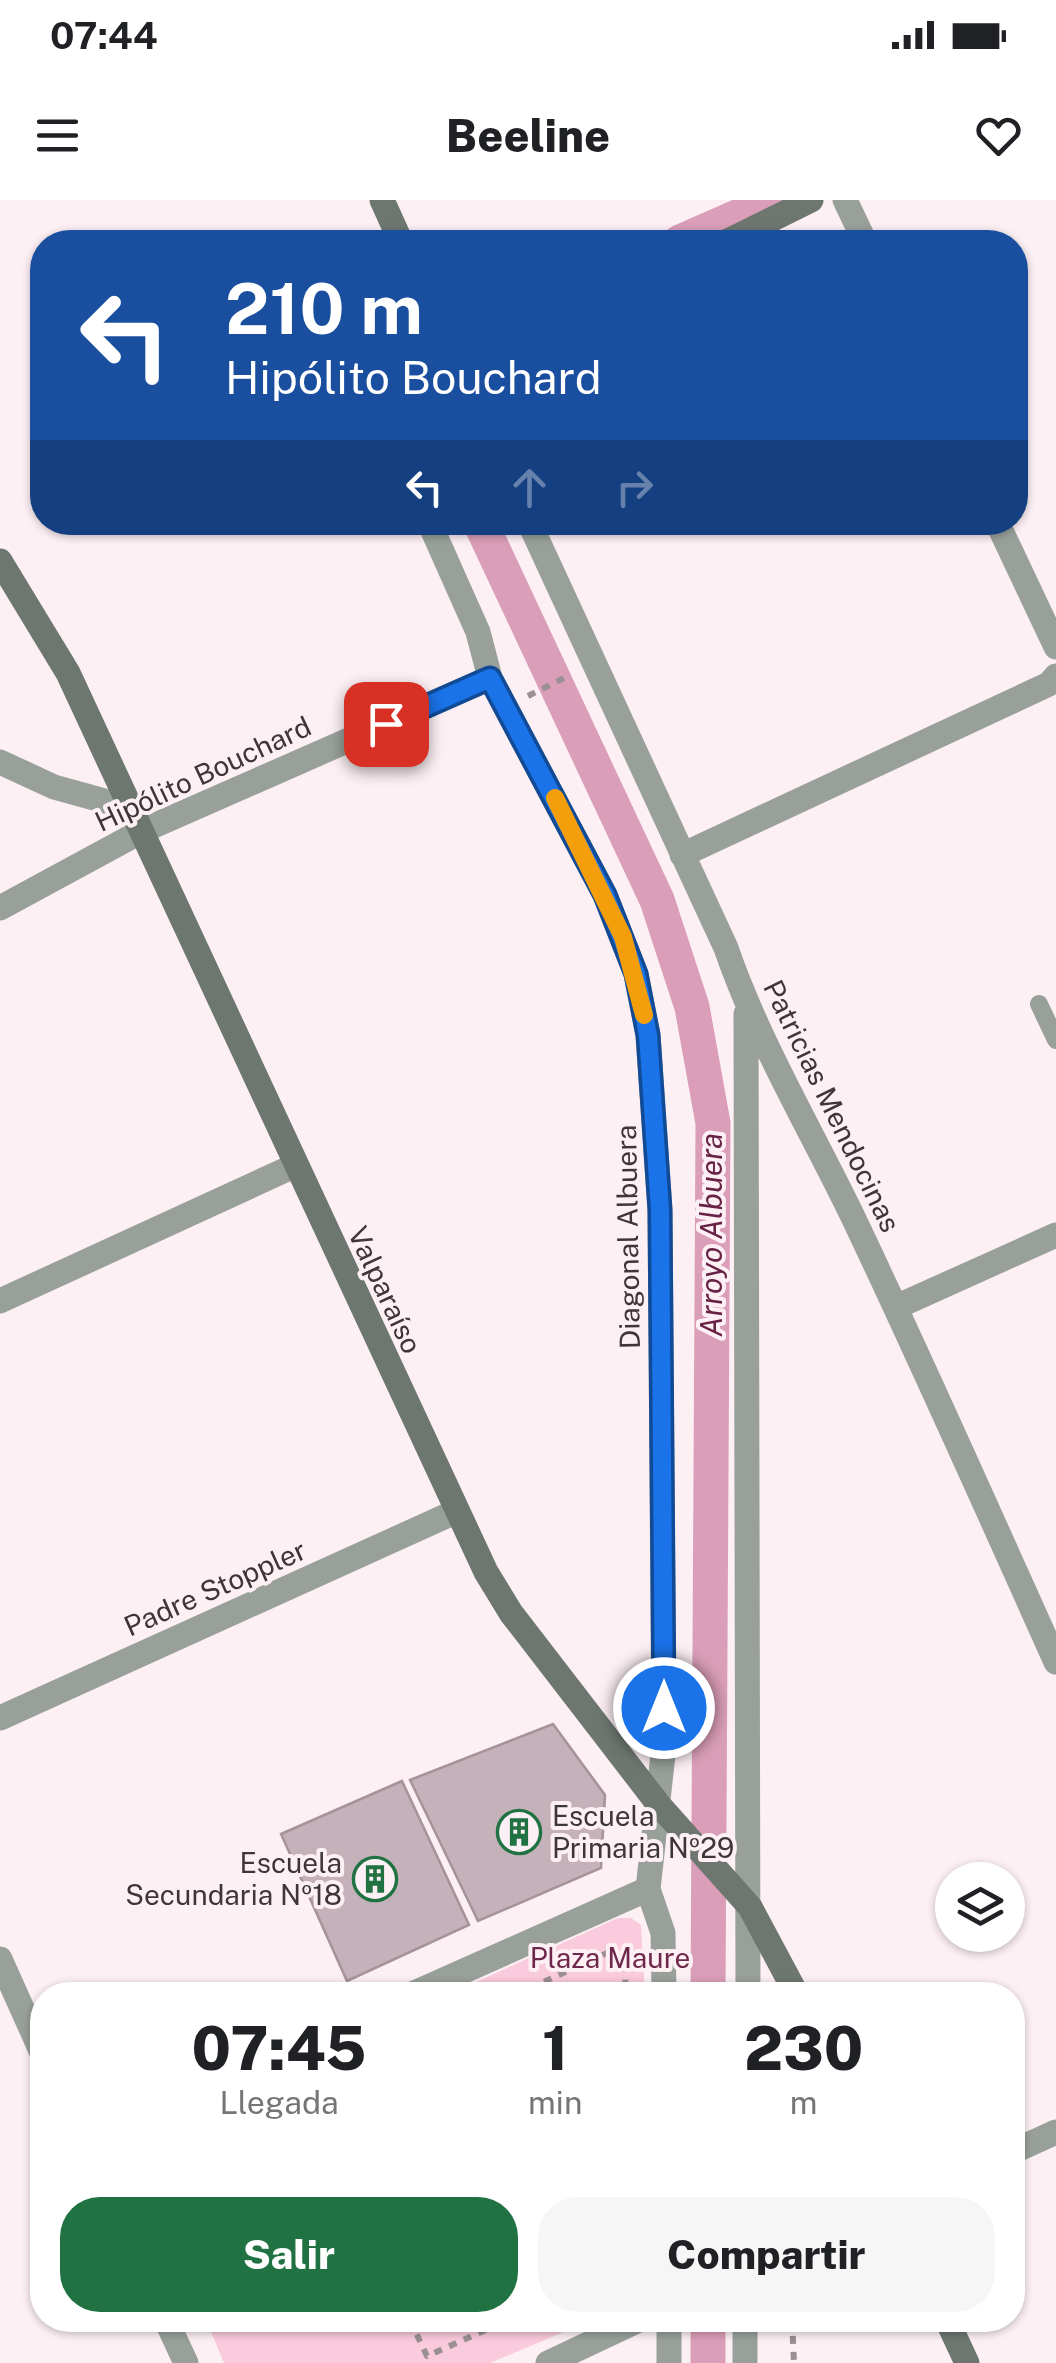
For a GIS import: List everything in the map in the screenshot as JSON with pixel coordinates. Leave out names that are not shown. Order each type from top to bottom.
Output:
[{"type":"street","points":[[382,200],[396,230]]},
{"type":"street","points":[[751,230],[812,200]]},
{"type":"street","points":[[845,200],[859,230]]},
{"type":"street","name":"Diagonal Albuera","points":[[434,535],[478,632],[490,678],[605,895],[636,974],[648,1035],[660,1210],[664,1746],[648,1888],[663,1933],[664,1982]]},
{"type":"street","name":"Patricias Mendocinas","points":[[535,535],[726,948],[746,1009],[789,1082],[896,1307],[1056,1662]]},
{"type":"street","points":[[1003,535],[1056,647]]},
{"type":"street","name":"Valparaíso","points":[[0,561],[68,673],[456,1512],[511,1613],[688,1840],[750,1907],[790,1982]]},
{"type":"street","points":[[682,855],[1049,684],[1056,676]]},
{"type":"street","name":"Hipólito Bouchard","points":[[0,908],[136,820],[490,678]]},
{"type":"street","points":[[0,762],[136,820]]},
{"type":"street","points":[[746,1009],[748,1982]]},
{"type":"street","points":[[0,1301],[294,1166]]},
{"type":"street","points":[[896,1307],[1056,1235]]},
{"type":"street","name":"Padre Stoppler","points":[[0,1718],[456,1512]]},
{"type":"street","points":[[439,1982],[648,1888]]},
{"type":"street","points":[[0,1959],[30,2026]]},
{"type":"street","points":[[1025,2146],[1056,2132]]},
{"type":"street","points":[[172,2332],[186,2363]]},
{"type":"street","points":[[548,2363],[613,2332]]},
{"type":"street","points":[[669,2332],[669,2363]]},
{"type":"street","points":[[744,2332],[745,2363]]},
{"type":"street","points":[[953,2332],[967,2363]]},
{"type":"lane","points":[[1040,1004],[1056,1040]]},
{"type":"path","points":[[518,701],[582,668]]},
{"type":"path","points":[[543,1982],[607,1953],[626,1956],[625,1982]]},
{"type":"path","points":[[416,2332],[427,2356],[481,2332]]},
{"type":"path","points":[[793,2332],[794,2363]]},
{"type":"green space","name":"Plaza Maure","points":[[618,1918],[631,1918],[641,1925],[644,1982],[476,1982]]},
{"type":"green space","points":[[211,2332],[564,2332],[490,2363],[224,2363]]},
{"type":"building","name":"Escuela Primaria Nº29","points":[[553,1724],[605,1795],[601,1868],[478,1921],[410,1780]]},
{"type":"building","name":"Escuela Secundaria Nº18","points":[[402,1781],[469,1925],[347,1981],[281,1834]]},
{"type":"waterway","name":"Arroyo Albuera","points":[[707,230],[776,200]]},
{"type":"waterway","name":"Arroyo Albuera","points":[[486,535],[657,900],[692,1007],[713,1123],[708,1982]]},
{"type":"waterway","name":"Arroyo Albuera","points":[[708,2332],[708,2363]]},
{"type":"slow traffic","points":[[555,798],[623,937],[644,1015]]},
{"type":"place","name":"Escuela Primaria Nº29","points":[[519,1832]]},
{"type":"place","name":"Escuela Secundaria Nº18","points":[[375,1879]]},
{"type":"route","points":[[386,724],[490,678],[605,895],[636,974],[648,1035],[660,1210],[664,1708]]}]
